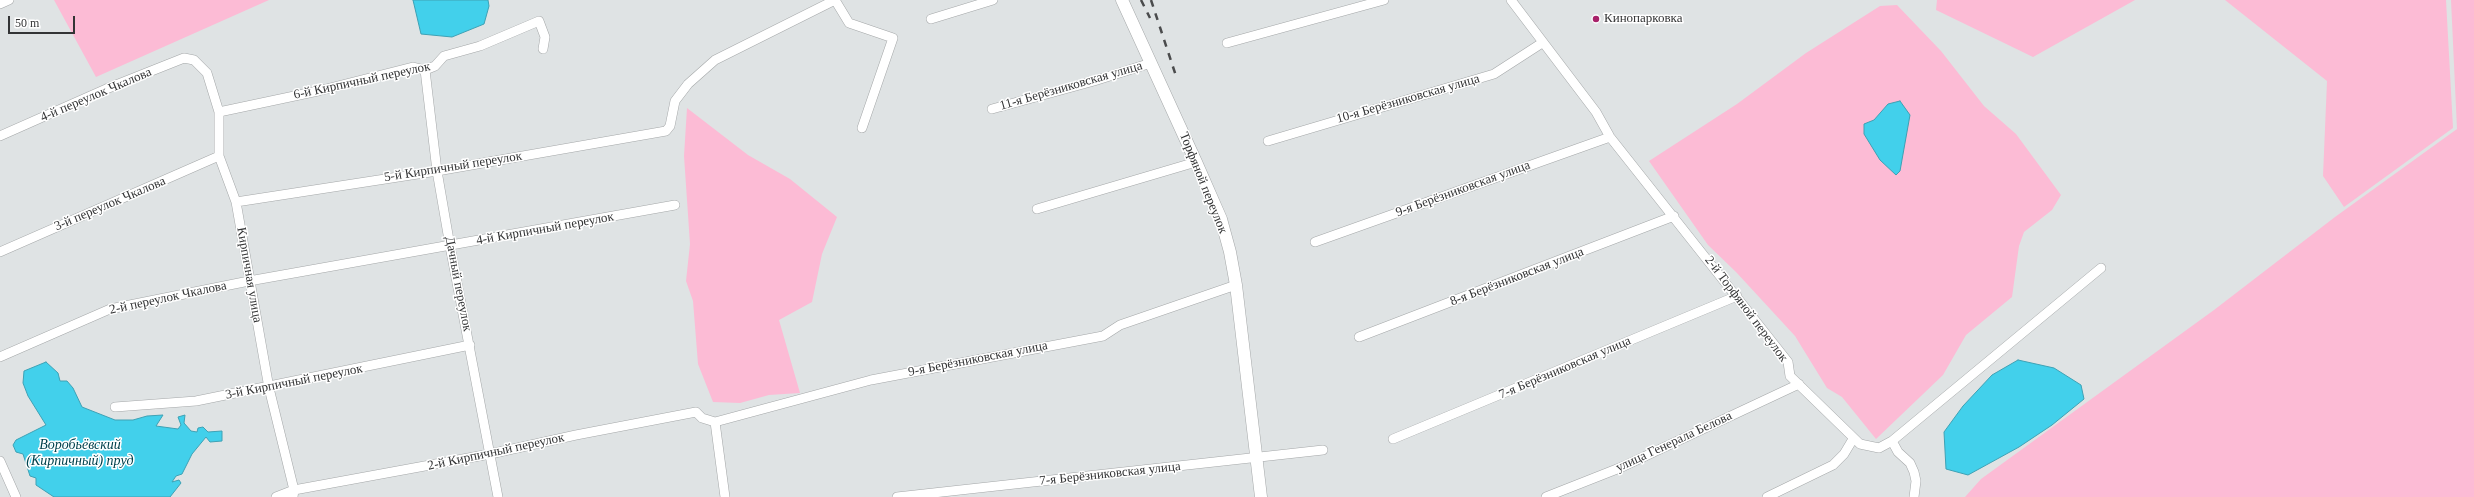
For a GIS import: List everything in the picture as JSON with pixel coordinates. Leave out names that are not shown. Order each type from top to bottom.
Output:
[{"type":"street","points":[[0,4],[9,0]]},
{"type":"street","points":[[835,0],[849,23],[893,38],[862,128]]},
{"type":"street","name":"5-й Кирпичный переулок","points":[[236,202],[437,171],[669,130],[675,101],[688,84],[715,60],[835,0]]},
{"type":"street","points":[[931,19],[993,0]]},
{"type":"street","name":"Торфяной переулок","points":[[1122,0],[1221,220],[1236,285],[1258,458],[1261,497]]},
{"type":"street","points":[[1227,43],[1384,0]]},
{"type":"street","name":"2-й Торфяной переулок","points":[[1511,0],[1542,43],[1596,112],[1610,137],[1788,362],[1790,376],[1800,384],[1853,439],[1860,444],[1872,448],[1880,448],[1892,441],[2101,268]]},
{"type":"street","name":"6-й Кирпичный переулок","points":[[219,112],[318,91],[413,67],[425,70],[435,66],[444,56],[480,46],[538,21],[545,37],[543,49]]},
{"type":"street","name":"10-я Берёзниковская улица","points":[[1268,141],[1494,74],[1542,43]]},
{"type":"street","name":"4-й переулок Чкалова","points":[[0,136],[106,88],[184,58],[194,60]]},
{"type":"street","name":"Кирпичная улица","points":[[194,60],[207,73],[219,112],[219,156],[236,202],[269,388],[294,494]]},
{"type":"street","name":"11-я Берёзниковская улица","points":[[992,109],[1094,81],[1151,63]]},
{"type":"street","name":"Дачный переулок","points":[[425,70],[437,171],[498,497]]},
{"type":"street","name":"9-я Берёзниковская улица","points":[[1315,242],[1610,137]]},
{"type":"street","name":"3-й переулок Чкалова","points":[[0,252],[219,156]]},
{"type":"street","points":[[1038,209],[1196,162]]},
{"type":"street","name":"4-й Кирпичный переулок","points":[[249,281],[675,205]]},
{"type":"street","name":"8-я Берёзниковская улица","points":[[1359,337],[1674,216]]},
{"type":"street","name":"2-й переулок Чкалова","points":[[0,357],[110,309],[249,281]]},
{"type":"street","name":"9-я Берёзниковская улица","points":[[715,422],[871,380],[1103,336],[1120,325],[1236,285]]},
{"type":"street","name":"7-я Берёзниковская улица","points":[[1393,439],[1737,296]]},
{"type":"street","name":"3-й Кирпичный переулок","points":[[115,407],[196,401],[269,388],[470,345]]},
{"type":"street","name":"улица Генерала Белова","points":[[1546,497],[1622,467],[1800,384]]},
{"type":"street","name":"2-й Кирпичный переулок","points":[[276,497],[490,454],[576,435],[696,412],[702,418],[715,422]]},
{"type":"street","points":[[715,422],[725,497]]},
{"type":"street","points":[[1767,497],[1833,465],[1844,454],[1853,439]]},
{"type":"street","points":[[1892,441],[1898,452],[1910,463],[1914,472],[1916,482],[1914,497]]},
{"type":"street","name":"7-я Берёзниковская улица","points":[[897,497],[1323,450]]},
{"type":"street","points":[[0,461],[16,497]]},
{"type":"shaded area","points":[[54,0],[269,0],[96,77]]},
{"type":"shaded area","points":[[1937,0],[2135,0],[2033,57],[1936,10]]},
{"type":"shaded area","points":[[2225,0],[2446,0],[2453,128],[2344,207],[2323,176],[2327,81]]},
{"type":"shaded area","points":[[2451,0],[2474,0],[2474,497],[1965,497],[1981,479],[2214,310],[2335,217],[2457,129]]},
{"type":"shaded area","points":[[1897,5],[1941,51],[1984,106],[2016,134],[2061,195],[2052,210],[2024,232],[2019,246],[2012,297],[1966,335],[1943,375],[1876,439],[1842,397],[1827,388],[1795,336],[1736,272],[1708,245],[1649,161],[1737,104],[1806,53],[1880,6]]},
{"type":"shaded area","points":[[687,108],[748,155],[790,179],[837,217],[822,254],[812,302],[779,320],[800,393],[769,395],[740,403],[713,402],[698,364],[693,301],[686,281],[690,244],[684,156]]},
{"type":"water","points":[[413,0],[488,0],[489,6],[484,24],[452,37],[421,34]]},
{"type":"water","points":[[1900,101],[1910,115],[1900,171],[1896,175],[1880,160],[1864,134],[1864,124],[1874,120],[1888,104]]},
{"type":"water","points":[[2018,360],[2054,368],[2081,385],[2084,399],[2052,425],[2019,447],[1968,475],[1946,469],[1944,432],[1963,406],[1992,375]]},
{"type":"water","name":"Воробьёвский (Кирпичный) пруд","points":[[46,362],[58,373],[60,381],[67,381],[73,388],[82,407],[115,420],[133,420],[147,416],[163,415],[156,426],[178,429],[181,425],[178,417],[185,415],[184,423],[191,431],[197,432],[198,428],[203,427],[208,432],[222,431],[222,441],[210,442],[206,437],[192,454],[182,474],[176,476],[172,482],[179,480],[181,483],[170,497],[54,497],[36,485],[36,478],[30,476],[23,454],[16,452],[13,445],[16,440],[46,425],[28,396],[23,383],[24,371]]},
{"type":"railway","points":[[1141,0],[1150,18]]},
{"type":"railway","points":[[1151,0],[1176,76]]},
{"type":"place","name":"Кинопарковка","points":[[1596,19]]}]
